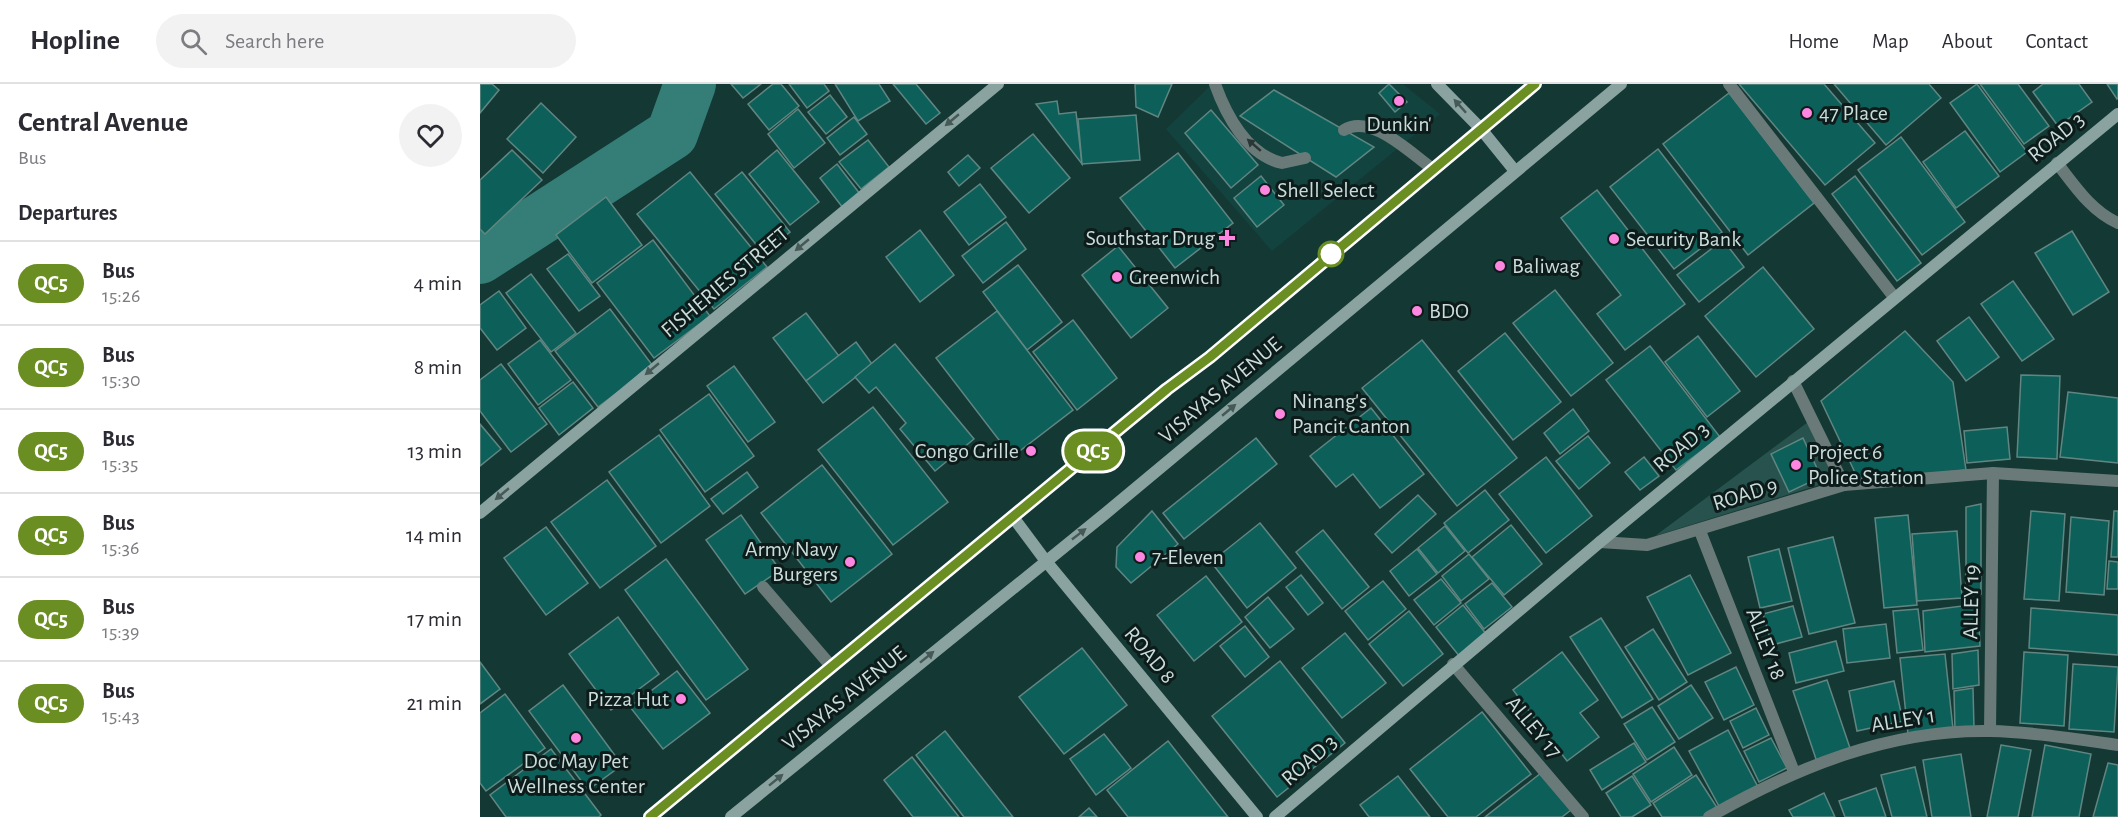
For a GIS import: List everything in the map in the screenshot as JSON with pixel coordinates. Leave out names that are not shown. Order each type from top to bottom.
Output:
[{"type":"main road","name":"FISHERIES STREET","points":[[480,513],[998,84]]},
{"type":"main road","points":[[1437,84],[1481,129],[1515,171]]},
{"type":"main road","name":"VISAYAS AVENUE","points":[[650,817],[1210,357],[1535,84]]},
{"type":"main road","name":"VISAYAS AVENUE","points":[[731,817],[1045,560],[1106,513],[1621,84]]},
{"type":"main road","name":"ROAD 3","points":[[1275,817],[1453,664],[2118,114]]},
{"type":"main road","name":"ROAD 8","points":[[1013,518],[1257,817]]},
{"type":"street","points":[[1215,84],[1225,112],[1238,130],[1256,148],[1282,163],[1305,158]]},
{"type":"street","points":[[1729,84],[1894,297]]},
{"type":"street","points":[[1344,130],[1353,124],[1364,124],[1378,130],[1433,169]]},
{"type":"street","points":[[2057,163],[2094,208],[2118,224]]},
{"type":"street","points":[[1793,381],[1844,486]]},
{"type":"street","name":"ROAD 9","points":[[1600,542],[1647,544],[1700,531],[1844,486],[1994,473],[2118,481]]},
{"type":"street","name":"ALLEY 19","points":[[1990,731],[1994,473]]},
{"type":"street","name":"ALLEY 18","points":[[1700,531],[1794,772]]},
{"type":"street","points":[[763,587],[831,666]]},
{"type":"street","name":"ALLEY 17","points":[[1453,664],[1583,817]]},
{"type":"street","name":"ALLEY 1","points":[[1709,817],[1794,772],[1861,748],[1930,735],[1990,731],[2118,745]]},
{"type":"shaded area","points":[[1212,84],[1404,85],[1440,114],[1272,251],[1166,129]]},
{"type":"shaded area","points":[[1808,422],[1835,480],[1655,536]]},
{"type":"building","points":[[480,84],[492,84],[499,90],[480,113]]},
{"type":"building","points":[[731,84],[761,84],[743,98]]},
{"type":"building","points":[[773,84],[781,84],[799,106],[769,130],[748,104]]},
{"type":"building","points":[[789,84],[824,84],[829,91],[807,108]]},
{"type":"building","points":[[835,84],[879,84],[890,101],[858,121]]},
{"type":"building","points":[[893,84],[916,84],[940,113],[926,124]]},
{"type":"building","points":[[1135,84],[1172,84],[1158,117],[1136,107]]},
{"type":"building","points":[[1389,84],[1407,102],[1395,112],[1379,93]]},
{"type":"building","name":"47 Place","points":[[1739,84],[1824,84],[1875,143],[1825,185]]},
{"type":"building","points":[[1834,84],[1929,84],[1941,98],[1886,145]]},
{"type":"building","points":[[1977,84],[2027,152],[2000,172],[1950,103]]},
{"type":"building","points":[[1980,84],[2018,84],[2049,126],[2024,144]]},
{"type":"building","points":[[2043,84],[2079,84],[2092,102],[2058,126],[2033,92]]},
{"type":"building","points":[[2107,84],[2118,84],[2117,99]]},
{"type":"building","points":[[1274,90],[1374,147],[1336,177],[1240,116]]},
{"type":"building","points":[[1729,93],[1814,203],[1748,255],[1663,144]]},
{"type":"building","points":[[830,95],[847,117],[826,134],[808,112]]},
{"type":"building","points":[[1057,101],[1059,114],[1076,112],[1082,164],[1036,104]]},
{"type":"building","points":[[541,103],[576,137],[543,173],[507,139]]},
{"type":"building","points":[[798,109],[825,143],[794,168],[768,134]]},
{"type":"building","points":[[1211,110],[1258,165],[1231,188],[1185,133]]},
{"type":"building","points":[[1136,115],[1140,160],[1082,164],[1078,119]]},
{"type":"building","points":[[854,117],[867,134],[840,155],[827,138]]},
{"type":"building","points":[[1965,131],[1999,176],[1956,208],[1923,162]]},
{"type":"building","points":[[1033,134],[1070,178],[1029,213],[991,168]]},
{"type":"building","points":[[1901,137],[1965,222],[1922,255],[1858,170]]},
{"type":"building","points":[[868,140],[889,167],[861,189],[839,162]]},
{"type":"building","points":[[1658,149],[1722,232],[1674,269],[1610,187]]},
{"type":"building","points":[[512,150],[542,180],[485,234],[480,229],[480,180]]},
{"type":"building","points":[[777,150],[819,202],[790,225],[749,174]]},
{"type":"building","points":[[1178,153],[1233,223],[1175,268],[1120,198]]},
{"type":"building","points":[[968,155],[980,168],[959,186],[948,172]]},
{"type":"building","points":[[837,164],[860,194],[843,208],[820,178]]},
{"type":"building","points":[[690,172],[767,267],[714,309],[637,214]]},
{"type":"building","points":[[742,172],[790,232],[763,253],[715,194]]},
{"type":"building","points":[[1261,176],[1284,205],[1257,227],[1234,198]]},
{"type":"building","points":[[1855,176],[1921,263],[1897,281],[1832,194]]},
{"type":"building","points":[[980,184],[1006,217],[969,245],[944,212]]},
{"type":"building","points":[[1597,190],[1685,304],[1625,350],[1597,314],[1621,295],[1561,218]]},
{"type":"building","points":[[606,197],[642,245],[592,283],[556,235]]},
{"type":"building","points":[[1006,222],[1026,249],[983,283],[962,256]]},
{"type":"building","points":[[920,230],[954,275],[920,302],[886,257]]},
{"type":"building","points":[[2072,231],[2109,292],[2073,315],[2035,253]]},
{"type":"building","points":[[653,240],[710,316],[654,358],[597,283]]},
{"type":"building","points":[[1723,240],[1744,267],[1699,302],[1677,275]]},
{"type":"building","points":[[1118,246],[1168,308],[1131,338],[1082,275]]},
{"type":"building","points":[[568,254],[600,296],[579,311],[547,269]]},
{"type":"building","points":[[1018,265],[1062,322],[1027,350],[983,292]]},
{"type":"building","points":[[1763,267],[1814,329],[1756,377],[1705,316]]},
{"type":"building","points":[[531,274],[576,333],[551,352],[506,293]]},
{"type":"building","points":[[2013,281],[2054,339],[2022,361],[1981,304]]},
{"type":"building","points":[[1555,290],[1613,363],[1571,396],[1513,323]]},
{"type":"building","points":[[499,291],[526,328],[497,350],[480,328],[480,305]]},
{"type":"building","points":[[610,309],[653,366],[598,407],[555,351]]},
{"type":"building","points":[[997,311],[1073,410],[1012,457],[936,358]]},
{"type":"building","points":[[806,313],[839,356],[806,381],[773,338]]},
{"type":"building","points":[[1969,317],[1999,357],[1966,381],[1937,341]]},
{"type":"building","points":[[1073,320],[1117,378],[1077,410],[1033,352]]},
{"type":"building","points":[[1905,331],[1953,382],[1966,470],[1859,481],[1821,401]]},
{"type":"building","points":[[1505,333],[1561,402],[1513,440],[1458,371]]},
{"type":"building","points":[[1698,336],[1740,391],[1707,417],[1665,362]]},
{"type":"building","points":[[540,340],[571,380],[538,405],[508,364]]},
{"type":"building","points":[[1422,340],[1517,458],[1457,506],[1362,388]]},
{"type":"building","points":[[856,342],[872,364],[823,403],[806,381]]},
{"type":"building","points":[[895,344],[974,439],[935,471],[900,429],[906,423],[876,387],[869,393],[855,377]]},
{"type":"building","points":[[1650,346],[1720,437],[1676,470],[1606,380]]},
{"type":"building","points":[[501,364],[547,424],[511,452],[480,411],[480,380]]},
{"type":"building","points":[[734,366],[775,422],[748,442],[707,386]]},
{"type":"building","points":[[2021,375],[2060,376],[2057,459],[2017,457]]},
{"type":"building","points":[[573,382],[593,408],[559,435],[539,408]]},
{"type":"building","points":[[2068,392],[2118,398],[2118,463],[2060,457]]},
{"type":"building","points":[[709,394],[754,456],[705,492],[660,430]]},
{"type":"building","points":[[873,407],[948,502],[893,545],[818,450]]},
{"type":"building","points":[[1371,408],[1424,474],[1380,508],[1353,474],[1336,487],[1310,456]]},
{"type":"building","points":[[1573,409],[1589,431],[1560,454],[1544,433]]},
{"type":"building","points":[[480,424],[501,449],[480,466]]},
{"type":"building","points":[[2007,427],[2010,459],[1967,463],[1964,431]]},
{"type":"building","points":[[659,435],[710,506],[661,543],[609,472]]},
{"type":"building","points":[[1588,436],[1610,463],[1579,489],[1556,461]]},
{"type":"building","points":[[1256,438],[1277,464],[1184,539],[1163,513]]},
{"type":"building","name":"Project 6 Police Station","points":[[1803,438],[1821,477],[1789,492],[1771,454]]},
{"type":"building","points":[[1546,457],[1592,516],[1546,553],[1499,494]]},
{"type":"building","points":[[1644,457],[1659,476],[1640,490],[1625,472]]},
{"type":"building","points":[[822,465],[892,554],[831,602],[761,513]]},
{"type":"building","points":[[747,472],[758,487],[723,514],[711,499]]},
{"type":"building","points":[[607,480],[656,546],[600,588],[551,522]]},
{"type":"building","points":[[1485,490],[1509,520],[1468,553],[1444,523]]},
{"type":"building","points":[[1418,495],[1436,514],[1392,553],[1375,534]]},
{"type":"building","points":[[1981,504],[1981,594],[1966,596],[1966,507]]},
{"type":"building","name":"7-Eleven","points":[[1152,511],[1178,544],[1131,583],[1116,567],[1117,547]]},
{"type":"building","points":[[2031,511],[2065,514],[2059,601],[2024,599]]},
{"type":"building","points":[[2114,511],[2118,511],[2118,557],[2111,557]]},
{"type":"building","points":[[741,515],[780,570],[745,594],[706,540]]},
{"type":"building","points":[[1908,515],[1917,605],[1884,608],[1875,518]]},
{"type":"building","points":[[2071,517],[2109,521],[2104,595],[2066,592]]},
{"type":"building","points":[[1260,523],[1296,568],[1247,608],[1211,562]]},
{"type":"building","points":[[1511,525],[1542,564],[1504,595],[1472,557]]},
{"type":"building","points":[[1445,526],[1465,551],[1438,573],[1418,548]]},
{"type":"building","points":[[546,527],[588,583],[546,615],[504,558]]},
{"type":"building","points":[[1323,530],[1369,587],[1342,609],[1296,552]]},
{"type":"building","points":[[1957,531],[1962,598],[1917,601],[1912,534]]},
{"type":"building","points":[[1833,537],[1855,623],[1809,634],[1788,548]]},
{"type":"building","points":[[1417,549],[1437,574],[1409,596],[1390,571]]},
{"type":"building","points":[[1779,549],[1792,601],[1760,608],[1748,557]]},
{"type":"building","points":[[1469,554],[1489,579],[1461,601],[1442,576]]},
{"type":"building","points":[[666,559],[748,669],[706,700],[625,590]]},
{"type":"building","points":[[2109,561],[2118,562],[2118,589],[2107,589]]},
{"type":"building","points":[[1301,575],[1323,603],[1308,615],[1286,587]]},
{"type":"building","points":[[1690,575],[1731,653],[1688,675],[1647,597]]},
{"type":"building","points":[[1206,576],[1242,622],[1194,661],[1157,615]]},
{"type":"building","points":[[1441,579],[1461,603],[1434,625],[1414,600]]},
{"type":"building","points":[[1383,581],[1406,609],[1368,640],[1345,611]]},
{"type":"building","points":[[1492,583],[1512,607],[1484,629],[1465,604]]},
{"type":"building","points":[[1268,597],[1294,629],[1270,648],[1245,617]]},
{"type":"building","points":[[1978,604],[1980,646],[1925,652],[1923,611]]},
{"type":"building","points":[[1463,605],[1487,635],[1460,657],[1436,627]]},
{"type":"building","points":[[1793,606],[1802,637],[1772,645],[1763,614]]},
{"type":"building","points":[[2031,608],[2118,615],[2118,655],[2029,648]]},
{"type":"building","points":[[1918,609],[1923,650],[1897,653],[1893,611]]},
{"type":"building","points":[[1409,611],[1443,654],[1403,686],[1369,644]]},
{"type":"building","points":[[618,617],[659,674],[611,710],[569,654]]},
{"type":"building","points":[[1601,618],[1653,699],[1622,718],[1570,637]]},
{"type":"building","points":[[1886,624],[1890,658],[1847,663],[1843,629]]},
{"type":"building","points":[[1245,626],[1269,657],[1245,677],[1220,646]]},
{"type":"building","points":[[1653,629],[1687,682],[1659,700],[1625,647]]},
{"type":"building","points":[[1345,633],[1386,683],[1342,718],[1302,668]]},
{"type":"building","points":[[1836,641],[1844,671],[1796,683],[1789,653]]},
{"type":"building","points":[[1082,648],[1127,705],[1064,754],[1019,697]]},
{"type":"building","points":[[1978,650],[1979,685],[1953,689],[1952,654]]},
{"type":"building","points":[[1562,652],[1598,700],[1580,713],[1599,737],[1567,761],[1513,690]]},
{"type":"building","points":[[2024,652],[2068,655],[2064,726],[2020,723]]},
{"type":"building","points":[[1945,654],[1953,729],[1908,734],[1900,658]]},
{"type":"building","points":[[1280,661],[1345,743],[1277,797],[1212,716]]},
{"type":"building","points":[[480,662],[500,689],[480,704]]},
{"type":"building","points":[[2073,664],[2118,667],[2114,732],[2069,729]]},
{"type":"building","points":[[1736,667],[1754,705],[1724,720],[1705,682]]},
{"type":"building","points":[[677,671],[710,713],[663,749],[630,707]]},
{"type":"building","points":[[1827,680],[1851,751],[1817,762],[1793,691]]},
{"type":"building","points":[[1894,681],[1903,721],[1857,731],[1849,691]]},
{"type":"building","name":"Doc May Pet Wellness Center","points":[[563,685],[622,765],[588,790],[529,711]]},
{"type":"building","points":[[1691,685],[1713,718],[1679,739],[1658,706]]},
{"type":"building","points":[[1973,688],[1974,728],[1955,731],[1954,691]]},
{"type":"building","points":[[505,694],[545,748],[486,791],[480,783],[480,713]]},
{"type":"building","points":[[1652,707],[1675,742],[1647,760],[1624,724]]},
{"type":"building","points":[[1756,708],[1769,735],[1743,748],[1730,721]]},
{"type":"building","points":[[1482,712],[1531,774],[1476,817],[1448,817],[1410,769]]},
{"type":"building","points":[[1728,730],[1758,787],[1720,808],[1689,751]]},
{"type":"building","points":[[945,731],[1013,817],[964,817],[916,755]]},
{"type":"building","points":[[1104,734],[1131,768],[1096,795],[1070,759]]},
{"type":"building","points":[[1771,738],[1787,768],[1759,782],[1744,751]]},
{"type":"building","points":[[1168,741],[1228,817],[1128,817],[1107,790]]},
{"type":"building","points":[[1634,743],[1646,762],[1602,790],[1590,770]]},
{"type":"building","points":[[2001,745],[2031,750],[2018,817],[1987,817]]},
{"type":"building","points":[[2045,745],[2091,754],[2079,817],[2032,817]]},
{"type":"building","points":[[1674,747],[1692,775],[1651,802],[1633,774]]},
{"type":"building","points":[[551,749],[601,815],[599,817],[506,817],[490,795]]},
{"type":"building","points":[[1961,754],[1971,817],[1932,817],[1923,760]]},
{"type":"building","points":[[912,757],[959,817],[913,817],[884,780]]},
{"type":"building","points":[[2108,763],[2118,765],[2118,817],[2093,817]]},
{"type":"building","points":[[1915,767],[1927,817],[1892,817],[1881,775]]},
{"type":"building","points":[[1541,773],[1571,810],[1562,817],[1485,817]]},
{"type":"building","points":[[1696,775],[1718,809],[1705,817],[1662,817],[1653,803]]},
{"type":"building","points":[[1398,776],[1430,817],[1369,817],[1360,805]]},
{"type":"building","points":[[1632,776],[1651,805],[1632,817],[1621,817],[1606,793]]},
{"type":"building","points":[[1876,788],[1886,817],[1845,817],[1839,801]]},
{"type":"building","points":[[1824,793],[1835,817],[1793,817],[1789,810]]},
{"type":"building","points":[[1089,808],[1097,817],[1079,817]]},
{"type":"waterway","points":[[480,258],[672,134],[690,84]]},
{"type":"bus line","name":"QC5","points":[[650,817],[1167,389],[1210,357],[1535,84]]},
{"type":"place","name":"Dunkin'","points":[[1399,101]]},
{"type":"place","name":"47 Place","points":[[1807,113]]},
{"type":"place","name":"Shell Select","points":[[1265,190]]},
{"type":"place","name":"Southstar Drug","points":[[1227,238]]},
{"type":"place","name":"Security Bank","points":[[1614,239]]},
{"type":"place","name":"Baliwag","points":[[1500,266]]},
{"type":"place","name":"Greenwich","points":[[1117,277]]},
{"type":"place","name":"BDO","points":[[1417,311]]},
{"type":"place","name":"Ninang's Pancit Canton","points":[[1280,414]]},
{"type":"place","name":"Congo Grille","points":[[1031,451]]},
{"type":"place","name":"Project 6 Police Station","points":[[1796,465]]},
{"type":"place","name":"7-Eleven","points":[[1140,557]]},
{"type":"place","name":"Army Navy Burgers","points":[[850,562]]},
{"type":"place","name":"Pizza Hut","points":[[681,699]]},
{"type":"place","name":"Doc May Pet Wellness Center","points":[[576,738]]}]
